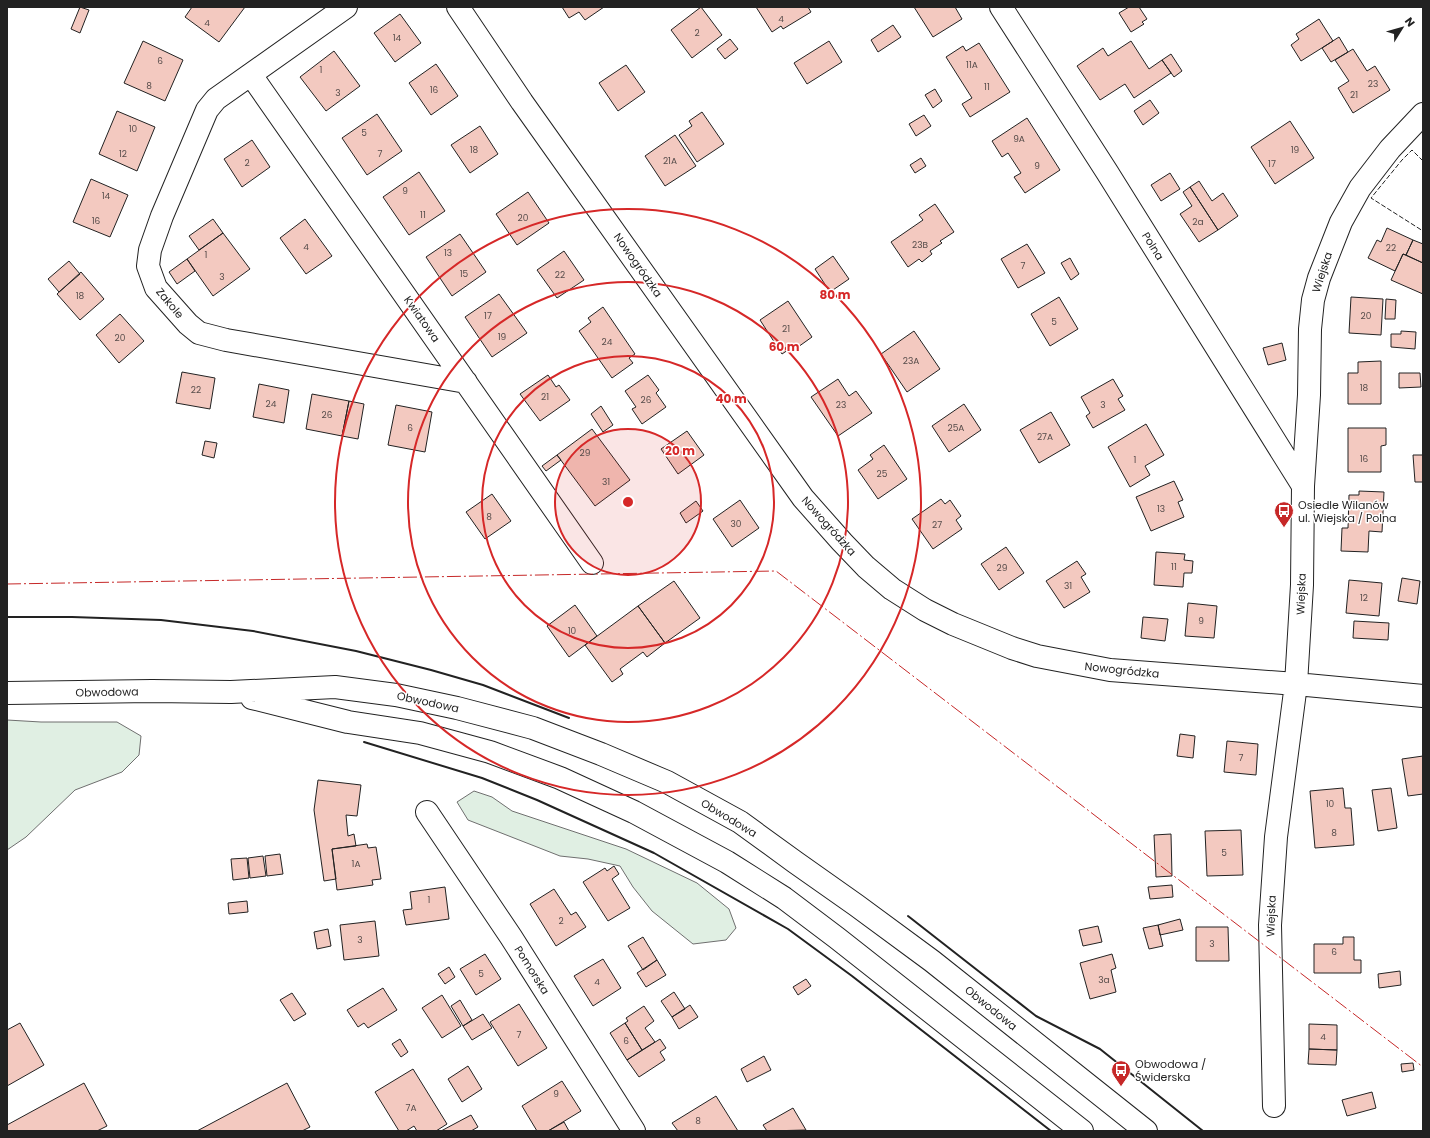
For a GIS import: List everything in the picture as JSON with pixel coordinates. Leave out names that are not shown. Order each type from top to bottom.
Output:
[{"type":"street","name":"Zakole","points":[[346,7],[216,99],[207,110],[162,216],[150,250],[148,266],[156,288],[188,324],[200,333],[226,340],[466,382]]},
{"type":"street","name":"Nowogródzka","points":[[458,7],[522,102],[803,498],[866,567],[892,589],[925,610],[953,624],[1012,648],[1037,656],[1110,670],[1296,684],[1423,696]]},
{"type":"street","name":"Polna","points":[[1001,7],[1111,179],[1303,486]]},
{"type":"street","name":"Kwiatowa","points":[[251,75],[592,562]]},
{"type":"street","name":"Wiejska","points":[[1274,1106],[1270,925],[1276,837],[1296,684],[1302,585],[1303,486],[1309,395],[1310,329],[1313,300],[1319,278],[1341,222],[1360,188],[1390,149],[1423,114]]},
{"type":"street","name":"Obwodowa","points":[[7,693],[152,691],[232,692],[335,687],[396,696],[457,708],[533,728],[601,754],[667,782],[740,822],[856,905],[932,962],[1146,1131]]},
{"type":"street","name":"Obwodowa","points":[[232,692],[348,722],[420,732],[490,752],[560,778],[634,812],[727,862],[784,898],[838,938],[1082,1131]]},
{"type":"street","name":"Pomorska","points":[[427,812],[515,944],[634,1131]]},
{"type":"green space","points":[[7,720],[41,722],[117,722],[141,736],[139,755],[122,772],[75,790],[26,837],[7,850]]},
{"type":"green space","points":[[474,791],[492,797],[512,811],[626,849],[697,883],[729,909],[736,928],[726,940],[693,944],[652,911],[633,887],[620,866],[588,859],[560,856],[468,820],[457,802]]},
{"type":"building","points":[[80,7],[89,10],[80,33],[71,29]]},
{"type":"building","points":[[192,7],[245,7],[219,42],[185,17]]},
{"type":"building","points":[[562,7],[604,7],[585,20],[579,12],[569,18]]},
{"type":"building","points":[[701,7],[722,35],[692,58],[671,30]]},
{"type":"building","points":[[756,7],[808,7],[811,12],[783,29],[781,26],[772,32]]},
{"type":"building","points":[[914,7],[955,7],[962,19],[933,37]]},
{"type":"building","points":[[1129,7],[1139,7],[1147,19],[1142,22],[1144,24],[1131,32],[1119,13]]},
{"type":"building","points":[[400,14],[421,43],[395,62],[374,33]]},
{"type":"building","points":[[1319,19],[1333,41],[1301,61],[1291,45],[1299,39],[1296,34]]},
{"type":"building","points":[[893,25],[901,37],[878,52],[871,40]]},
{"type":"building","points":[[1339,37],[1348,52],[1331,62],[1322,48]]},
{"type":"building","points":[[730,39],[738,49],[725,59],[717,49]]},
{"type":"building","points":[[143,41],[183,60],[165,101],[124,83]]},
{"type":"building","points":[[829,41],[842,62],[807,84],[794,63]]},
{"type":"building","points":[[1131,41],[1149,69],[1162,60],[1171,73],[1134,98],[1125,84],[1100,100],[1077,66],[1103,48],[1108,56]]},
{"type":"building","points":[[979,43],[1010,92],[970,117],[962,104],[972,98],[946,57],[963,46],[966,51]]},
{"type":"building","points":[[1353,49],[1367,71],[1375,66],[1390,90],[1353,113],[1338,88],[1349,81],[1335,60]]},
{"type":"building","points":[[334,51],[360,86],[326,111],[300,77]]},
{"type":"building","points":[[1171,54],[1182,71],[1174,77],[1162,60]]},
{"type":"building","points":[[436,64],[458,96],[431,115],[409,83]]},
{"type":"building","points":[[626,65],[645,92],[618,111],[599,83]]},
{"type":"building","points":[[935,89],[942,101],[933,108],[925,95]]},
{"type":"building","points":[[1150,100],[1159,113],[1143,125],[1134,111]]},
{"type":"building","points":[[117,111],[155,127],[137,171],[99,154]]},
{"type":"building","points":[[702,112],[724,144],[697,162],[679,135],[692,126],[689,121]]},
{"type":"building","points":[[377,114],[402,151],[367,175],[342,138]]},
{"type":"building","points":[[924,115],[931,126],[916,136],[909,124]]},
{"type":"building","points":[[1027,118],[1060,170],[1025,193],[1014,177],[1021,173],[1008,153],[1002,157],[992,141]]},
{"type":"building","points":[[1290,121],[1314,158],[1275,184],[1251,147]]},
{"type":"building","points":[[480,126],[498,154],[470,173],[451,145]]},
{"type":"building","points":[[675,135],[696,166],[665,186],[645,156]]},
{"type":"building","points":[[252,140],[270,167],[242,187],[224,159]]},
{"type":"building","points":[[921,158],[926,166],[915,173],[910,165]]},
{"type":"building","points":[[419,172],[445,211],[409,235],[383,197]]},
{"type":"building","points":[[1170,173],[1180,189],[1161,201],[1151,185]]},
{"type":"building","points":[[91,179],[128,195],[110,237],[73,222]]},
{"type":"building","points":[[1199,181],[1212,201],[1223,193],[1238,216],[1218,230],[1190,187]]},
{"type":"building","points":[[1190,187],[1218,230],[1199,242],[1180,214],[1192,206],[1183,192]]},
{"type":"building","points":[[528,192],[549,223],[517,245],[496,214]]},
{"type":"building","points":[[935,204],[954,232],[940,241],[942,243],[930,251],[932,254],[922,262],[919,259],[908,267],[891,242],[923,220],[919,215]]},
{"type":"building","points":[[213,219],[223,233],[199,250],[189,236]]},
{"type":"building","points":[[305,219],[332,256],[306,274],[280,238]]},
{"type":"building","points":[[1387,228],[1413,240],[1406,255],[1403,254],[1395,271],[1368,258],[1377,240],[1381,242]]},
{"type":"building","points":[[223,233],[250,269],[213,296],[187,259]]},
{"type":"building","points":[[460,234],[486,272],[452,296],[426,257]]},
{"type":"building","points":[[1413,240],[1423,244],[1423,263],[1406,255]]},
{"type":"building","points":[[1027,244],[1045,273],[1018,288],[1001,259]]},
{"type":"building","points":[[564,251],[584,280],[557,298],[537,270]]},
{"type":"building","points":[[1403,254],[1423,263],[1423,294],[1391,280]]},
{"type":"building","points":[[833,256],[849,279],[830,292],[815,269]]},
{"type":"building","points":[[1070,258],[1079,274],[1071,280],[1061,263]]},
{"type":"building","points":[[187,259],[195,271],[177,284],[169,272]]},
{"type":"building","points":[[69,261],[80,274],[59,292],[48,279]]},
{"type":"building","points":[[81,272],[104,299],[80,320],[57,294]]},
{"type":"building","points":[[499,294],[527,333],[492,357],[465,317]]},
{"type":"building","points":[[1059,297],[1078,329],[1050,346],[1031,314]]},
{"type":"building","points":[[1351,297],[1383,299],[1381,335],[1349,333]]},
{"type":"building","points":[[1386,299],[1396,300],[1395,319],[1385,319]]},
{"type":"building","points":[[788,301],[812,337],[798,347],[797,344],[782,354],[760,320]]},
{"type":"building","points":[[603,307],[635,354],[629,358],[633,363],[612,378],[579,331],[591,322],[588,318]]},
{"type":"building","points":[[120,314],[144,341],[119,363],[96,335]]},
{"type":"building","points":[[914,331],[940,369],[907,392],[881,354]]},
{"type":"building","points":[[1401,331],[1416,332],[1415,349],[1391,347],[1391,334],[1401,334]]},
{"type":"building","points":[[1282,343],[1286,360],[1268,365],[1263,348]]},
{"type":"building","points":[[1381,361],[1381,404],[1348,404],[1348,373],[1358,373],[1358,362]]},
{"type":"building","points":[[182,372],[215,378],[210,409],[176,403]]},
{"type":"building","points":[[1399,373],[1420,373],[1421,387],[1399,388]]},
{"type":"building","points":[[548,375],[556,387],[559,385],[570,400],[540,421],[520,394]]},
{"type":"building","points":[[648,375],[659,390],[656,393],[666,407],[642,424],[632,409],[636,407],[625,391]]},
{"type":"building","points":[[838,379],[849,396],[856,391],[872,413],[838,436],[811,397]]},
{"type":"building","points":[[1113,379],[1123,396],[1118,399],[1125,410],[1093,428],[1086,416],[1090,413],[1081,397]]},
{"type":"building","points":[[259,384],[289,390],[284,423],[253,417]]},
{"type":"building","points":[[312,394],[349,401],[342,436],[306,429]]},
{"type":"building","points":[[349,401],[364,404],[358,439],[342,436]]},
{"type":"building","points":[[964,404],[981,430],[949,452],[932,426]]},
{"type":"building","points":[[396,405],[432,412],[425,452],[388,445]]},
{"type":"building","points":[[601,406],[613,425],[603,432],[591,414]]},
{"type":"building","points":[[1051,412],[1070,445],[1039,463],[1020,430]]},
{"type":"building","points":[[1146,424],[1164,455],[1145,466],[1150,475],[1130,487],[1108,447]]},
{"type":"building","points":[[1348,428],[1386,428],[1386,445],[1381,446],[1381,472],[1348,472]]},
{"type":"building","points":[[592,429],[630,480],[595,506],[557,455]]},
{"type":"building","points":[[687,431],[704,455],[678,474],[661,449]]},
{"type":"building","points":[[205,441],[217,443],[214,458],[202,455]]},
{"type":"building","points":[[884,445],[907,479],[878,499],[858,470],[873,459],[870,455]]},
{"type":"building","points":[[557,455],[561,460],[546,471],[542,466]]},
{"type":"building","points":[[1413,455],[1423,455],[1423,482],[1415,482]]},
{"type":"building","points":[[1174,481],[1183,500],[1178,502],[1184,517],[1151,531],[1136,497]]},
{"type":"building","points":[[1359,491],[1384,492],[1382,532],[1369,531],[1368,552],[1341,551],[1342,528],[1348,528],[1349,495],[1359,495]]},
{"type":"building","points":[[492,494],[511,521],[485,539],[466,512]]},
{"type":"building","points":[[941,499],[945,504],[950,500],[961,516],[956,520],[962,529],[933,549],[912,519]]},
{"type":"building","points":[[740,500],[759,528],[732,547],[713,519]]},
{"type":"building","points":[[696,501],[703,511],[686,523],[680,513]]},
{"type":"building","points":[[1006,547],[1024,573],[999,590],[981,564]]},
{"type":"building","points":[[1156,552],[1185,554],[1184,560],[1193,561],[1192,573],[1184,573],[1183,587],[1154,585]]},
{"type":"building","points":[[1077,561],[1086,574],[1081,577],[1090,592],[1064,608],[1046,581]]},
{"type":"building","points":[[1402,578],[1420,581],[1417,604],[1398,601]]},
{"type":"building","points":[[1349,580],[1382,583],[1379,616],[1346,613]]},
{"type":"building","points":[[674,581],[700,618],[665,643],[638,606]]},
{"type":"building","points":[[1188,603],[1217,606],[1214,638],[1185,636]]},
{"type":"building","points":[[575,605],[597,636],[569,657],[547,626]]},
{"type":"building","points":[[638,606],[665,643],[647,657],[643,652],[620,669],[623,674],[612,682],[585,645]]},
{"type":"building","points":[[1143,617],[1168,619],[1165,641],[1141,638]]},
{"type":"building","points":[[1354,621],[1389,623],[1388,640],[1353,638]]},
{"type":"building","points":[[1180,734],[1195,736],[1193,758],[1177,756]]},
{"type":"building","points":[[1227,741],[1258,744],[1256,775],[1224,772]]},
{"type":"building","points":[[1423,756],[1423,794],[1408,796],[1402,759]]},
{"type":"building","points":[[318,780],[361,785],[357,816],[346,815],[348,836],[354,834],[356,846],[332,849],[336,879],[324,881],[314,810]]},
{"type":"building","points":[[1343,788],[1345,808],[1351,808],[1354,845],[1315,848],[1310,791]]},
{"type":"building","points":[[1391,788],[1397,828],[1378,831],[1372,790]]},
{"type":"building","points":[[1241,830],[1243,875],[1207,876],[1205,831]]},
{"type":"building","points":[[1171,834],[1172,876],[1156,877],[1154,835]]},
{"type":"building","points":[[367,844],[368,848],[376,847],[381,879],[372,880],[373,885],[337,890],[332,849]]},
{"type":"building","points":[[280,854],[283,874],[267,876],[265,856]]},
{"type":"building","points":[[263,856],[266,876],[250,878],[248,858]]},
{"type":"building","points":[[247,858],[249,878],[233,880],[231,859]]},
{"type":"building","points":[[614,866],[619,874],[612,879],[630,908],[608,921],[583,882],[605,868],[607,871]]},
{"type":"building","points":[[1172,885],[1173,897],[1150,899],[1148,887]]},
{"type":"building","points":[[445,887],[449,919],[406,925],[403,910],[412,909],[410,892]]},
{"type":"building","points":[[554,889],[571,915],[576,912],[586,927],[556,946],[530,904]]},
{"type":"building","points":[[247,901],[248,912],[229,914],[228,903]]},
{"type":"building","points":[[1180,919],[1183,930],[1160,935],[1158,925]]},
{"type":"building","points":[[375,921],[379,956],[344,960],[340,925]]},
{"type":"building","points":[[1158,925],[1163,946],[1149,949],[1143,928]]},
{"type":"building","points":[[1098,926],[1102,942],[1083,946],[1079,930]]},
{"type":"building","points":[[1196,927],[1228,927],[1229,961],[1196,961]]},
{"type":"building","points":[[328,929],[331,946],[317,949],[314,932]]},
{"type":"building","points":[[643,937],[657,960],[643,970],[628,946]]},
{"type":"building","points":[[1343,937],[1354,937],[1354,960],[1361,960],[1361,973],[1314,973],[1314,944],[1343,944]]},
{"type":"building","points":[[485,954],[501,979],[476,995],[460,969]]},
{"type":"building","points":[[1112,954],[1116,968],[1111,970],[1116,992],[1090,999],[1080,963]]},
{"type":"building","points":[[603,959],[621,988],[593,1006],[574,976]]},
{"type":"building","points":[[657,960],[666,975],[646,987],[637,973]]},
{"type":"building","points":[[449,967],[455,977],[445,984],[438,974]]},
{"type":"building","points":[[1400,971],[1401,985],[1379,988],[1378,974]]},
{"type":"building","points":[[806,979],[811,986],[798,995],[793,987]]},
{"type":"building","points":[[383,988],[397,1010],[368,1028],[364,1023],[358,1027],[347,1010]]},
{"type":"building","points":[[674,992],[685,1009],[672,1017],[661,1001]]},
{"type":"building","points":[[292,993],[306,1014],[294,1021],[280,1000]]},
{"type":"building","points":[[442,995],[461,1026],[442,1038],[422,1008]]},
{"type":"building","points":[[460,1000],[472,1020],[463,1026],[451,1006]]},
{"type":"building","points":[[519,1004],[547,1048],[518,1066],[490,1022]]},
{"type":"building","points":[[690,1005],[698,1017],[679,1029],[672,1017]]},
{"type":"building","points":[[644,1006],[654,1021],[645,1028],[655,1042],[642,1050],[625,1023],[628,1021],[626,1018]]},
{"type":"building","points":[[483,1014],[492,1028],[472,1040],[463,1026]]},
{"type":"building","points":[[20,1023],[44,1065],[7,1086],[7,1030]]},
{"type":"building","points":[[625,1023],[642,1050],[627,1060],[610,1033]]},
{"type":"building","points":[[1309,1024],[1337,1025],[1337,1050],[1309,1049]]},
{"type":"building","points":[[400,1039],[408,1052],[401,1057],[392,1044]]},
{"type":"building","points":[[660,1039],[666,1048],[660,1052],[665,1060],[639,1077],[627,1060]]},
{"type":"building","points":[[1309,1049],[1337,1050],[1336,1065],[1308,1064]]},
{"type":"building","points":[[764,1056],[771,1070],[747,1082],[741,1069]]},
{"type":"building","points":[[1413,1063],[1414,1070],[1402,1072],[1401,1064]]},
{"type":"building","points":[[468,1066],[482,1089],[462,1102],[448,1079]]},
{"type":"building","points":[[413,1069],[447,1124],[436,1131],[417,1131],[414,1126],[406,1131],[399,1131],[375,1092]]},
{"type":"building","points":[[562,1081],[581,1111],[548,1131],[537,1131],[522,1106]]},
{"type":"building","points":[[84,1083],[107,1126],[97,1131],[7,1131],[7,1125]]},
{"type":"building","points":[[287,1083],[310,1127],[302,1131],[197,1131]]},
{"type":"building","points":[[1372,1092],[1376,1108],[1347,1116],[1342,1100]]},
{"type":"building","points":[[716,1096],[738,1131],[678,1131],[672,1123]]},
{"type":"building","points":[[793,1108],[806,1130],[767,1131],[763,1125]]},
{"type":"building","points":[[471,1115],[478,1127],[471,1131],[441,1131]]},
{"type":"building","points":[[564,1122],[569,1131],[548,1131]]},
{"type":"fence","points":[[1423,161],[1412,150],[1371,198],[1423,231]]},
{"type":"wall","points":[[7,617],[72,617],[161,620],[253,631],[356,651],[431,670],[483,685],[569,718]]},
{"type":"wall","points":[[364,742],[482,778],[537,800],[654,853],[788,929],[852,976],[1051,1131]]},
{"type":"wall","points":[[908,916],[1036,1016],[1100,1049],[1203,1131]]},
{"type":"power","points":[[7,584],[776,571],[1423,1067]]},
{"type":"place","name":"Osiedle Wilanów ul. Wiejska / Polna","points":[[1284,528]]},
{"type":"place","name":"Obwodowa / Świderska","points":[[1121,1087]]}]
